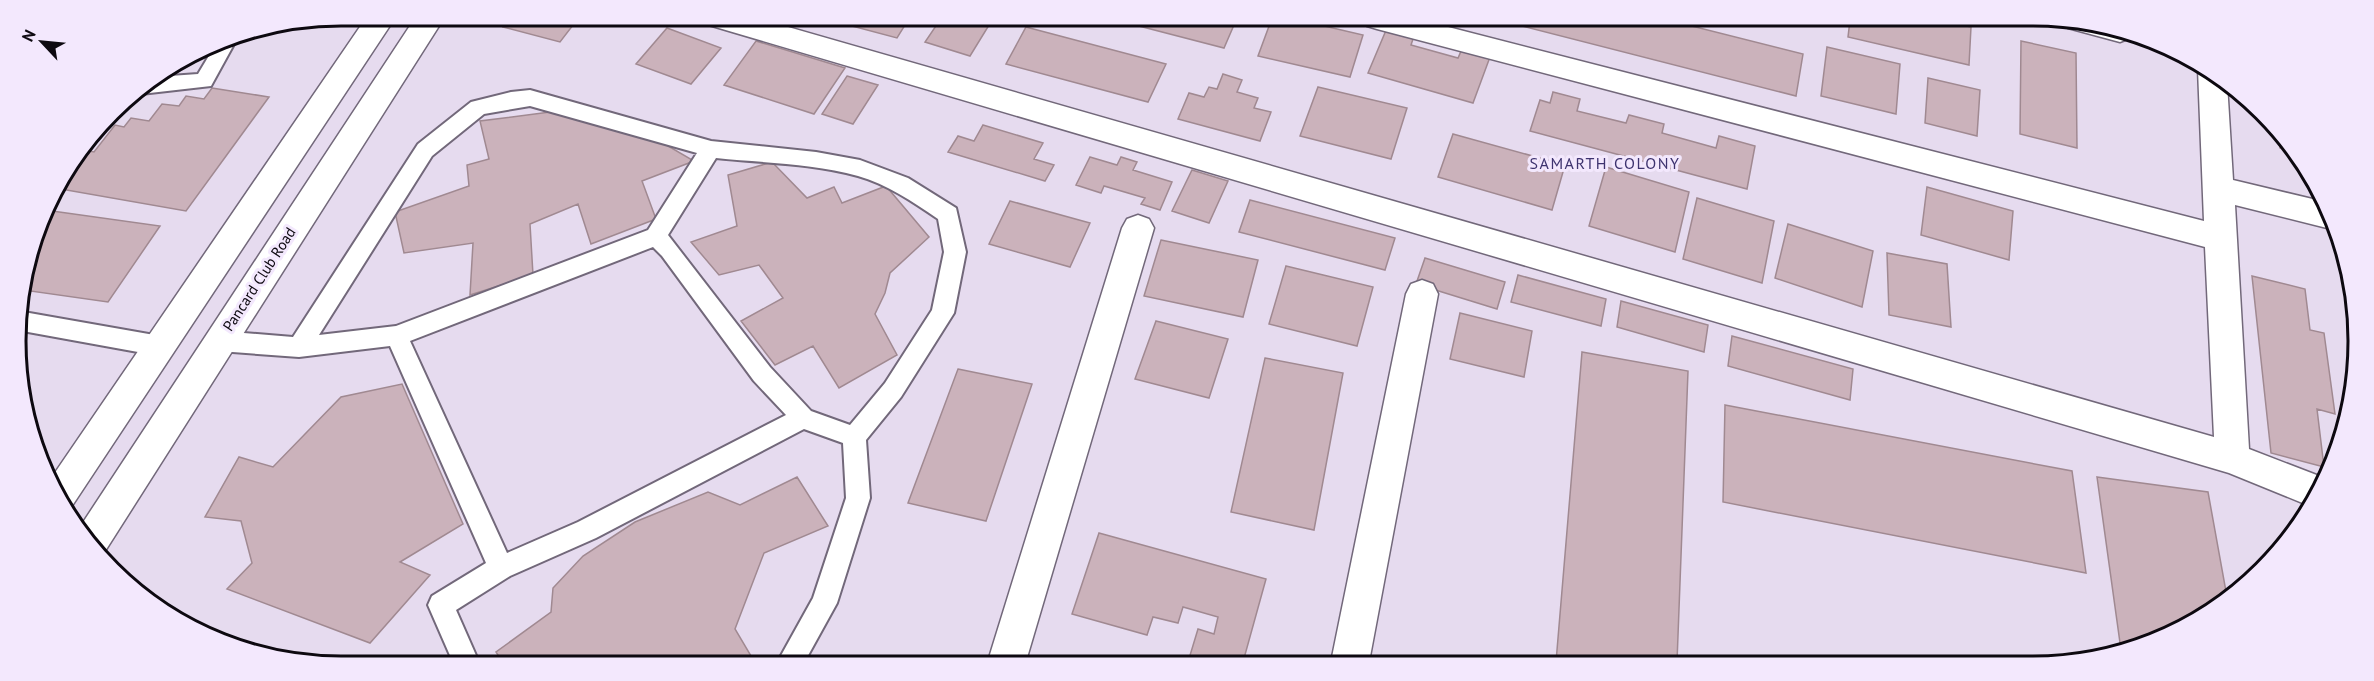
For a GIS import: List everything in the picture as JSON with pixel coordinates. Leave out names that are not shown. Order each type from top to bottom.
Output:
[{"type":"street","points":[[60,483],[160,346],[376,26]]},
{"type":"street","name":"Pancard Club Road","points":[[94,536],[425,26]]},
{"type":"street","points":[[746,26],[2232,458],[2311,489]]},
{"type":"street","points":[[1404,26],[2221,238]]},
{"type":"street","points":[[2213,82],[2232,458]]},
{"type":"street","points":[[2218,189],[2322,214]]},
{"type":"street","points":[[1009,656],[1138,228]]},
{"type":"street","points":[[1351,656],[1422,294]]},
{"type":"lane","points":[[157,85],[204,81],[224,48]]},
{"type":"lane","points":[[298,347],[425,150],[478,108],[530,98],[711,149],[816,160],[860,168],[901,184],[948,214],[955,252],[943,313],[893,390],[854,437],[858,498],[824,603],[794,656]]},
{"type":"lane","points":[[219,341],[298,347],[397,336],[656,236],[711,149]]},
{"type":"lane","points":[[656,236],[670,250],[762,374],[803,418],[854,437]]},
{"type":"lane","points":[[26,322],[160,346]]},
{"type":"lane","points":[[397,336],[501,568]]},
{"type":"lane","points":[[463,656],[441,605],[501,568],[587,530],[803,418]]},
{"type":"building","points":[[504,26],[572,26],[560,42]]},
{"type":"building","points":[[852,26],[904,26],[897,38]]},
{"type":"building","points":[[936,26],[988,26],[970,56],[925,42]]},
{"type":"building","points":[[1139,26],[1234,26],[1224,48]]},
{"type":"building","points":[[1269,26],[1324,26],[1363,35],[1350,77],[1258,56]]},
{"type":"building","points":[[1522,26],[1692,26],[1803,54],[1796,96]]},
{"type":"building","points":[[1849,26],[1971,27],[1969,65],[1848,37]]},
{"type":"building","points":[[1026,27],[1166,64],[1148,102],[1006,64]]},
{"type":"building","points":[[667,28],[721,48],[691,84],[636,64]]},
{"type":"building","points":[[1387,28],[1414,36],[1411,45],[1458,58],[1462,49],[1490,57],[1473,103],[1368,73]]},
{"type":"building","points":[[756,41],[845,68],[814,114],[724,85]]},
{"type":"building","points":[[2021,41],[2076,53],[2077,148],[2020,134]]},
{"type":"building","points":[[1827,47],[1900,64],[1896,114],[1821,96]]},
{"type":"building","points":[[1223,74],[1242,80],[1237,92],[1258,98],[1254,108],[1271,112],[1260,141],[1178,119],[1189,93],[1204,97],[1209,87],[1217,89]]},
{"type":"building","points":[[847,76],[878,85],[853,124],[822,114]]},
{"type":"building","points":[[1928,78],[1980,90],[1977,136],[1925,123]]},
{"type":"building","points":[[1318,87],[1407,108],[1391,159],[1300,136]]},
{"type":"building","points":[[212,88],[269,97],[186,211],[64,190],[89,151],[94,152],[115,125],[124,127],[131,118],[149,121],[162,104],[179,106],[186,96],[204,99]]},
{"type":"building","points":[[1553,92],[1580,99],[1577,111],[1626,123],[1629,115],[1664,124],[1662,133],[1716,148],[1719,136],[1755,146],[1747,189],[1530,131],[1540,100],[1550,103]]},
{"type":"building","points":[[550,112],[663,143],[694,161],[642,181],[656,219],[591,244],[578,204],[530,224],[533,275],[470,295],[473,243],[404,253],[395,212],[469,186],[467,165],[489,159],[480,121]]},
{"type":"building","points":[[983,125],[1043,143],[1034,159],[1054,165],[1045,181],[948,152],[958,136],[974,141]]},
{"type":"building","points":[[1453,134],[1565,165],[1552,210],[1438,177]]},
{"type":"building","points":[[1090,157],[1117,165],[1121,157],[1137,162],[1133,170],[1172,182],[1160,210],[1141,204],[1145,198],[1104,186],[1101,193],[1076,185]]},
{"type":"building","points":[[772,162],[807,198],[834,187],[842,203],[886,186],[929,237],[890,273],[885,293],[875,314],[897,355],[839,388],[813,346],[775,365],[741,321],[783,298],[759,265],[719,275],[691,242],[737,226],[728,175]]},
{"type":"building","points":[[1606,167],[1689,192],[1675,252],[1589,226]]},
{"type":"building","points":[[1192,170],[1228,181],[1209,223],[1172,211]]},
{"type":"building","points":[[1927,187],[2013,211],[2009,260],[1921,235]]},
{"type":"building","points":[[1697,198],[1774,221],[1762,283],[1683,259]]},
{"type":"building","points":[[1250,200],[1395,238],[1385,270],[1239,232]]},
{"type":"building","points":[[1010,201],[1090,223],[1070,267],[989,244]]},
{"type":"building","points":[[53,211],[160,226],[108,302],[30,291],[36,259]]},
{"type":"building","points":[[1788,224],[1873,251],[1862,307],[1775,278]]},
{"type":"building","points":[[1161,240],[1258,260],[1243,317],[1144,296]]},
{"type":"building","points":[[1887,253],[1947,264],[1951,327],[1889,315]]},
{"type":"building","points":[[1425,258],[1505,282],[1497,309],[1416,284]]},
{"type":"building","points":[[1286,266],[1373,287],[1357,346],[1269,324]]},
{"type":"building","points":[[1518,275],[1606,299],[1601,326],[1511,302]]},
{"type":"building","points":[[2252,276],[2305,289],[2310,330],[2324,333],[2335,414],[2317,409],[2322,467],[2271,453]]},
{"type":"building","points":[[1621,301],[1708,325],[1704,352],[1617,327]]},
{"type":"building","points":[[1460,313],[1532,331],[1524,377],[1450,359]]},
{"type":"building","points":[[1156,321],[1228,339],[1209,398],[1135,379]]},
{"type":"building","points":[[1732,336],[1853,369],[1850,400],[1728,366]]},
{"type":"building","points":[[1582,352],[1688,371],[1677,656],[1557,656]]},
{"type":"building","points":[[1265,358],[1343,373],[1314,530],[1231,512]]},
{"type":"building","points":[[958,369],[1032,384],[986,521],[908,503]]},
{"type":"building","points":[[402,384],[463,524],[400,562],[430,575],[370,643],[227,589],[252,563],[241,521],[205,517],[239,457],[273,467],[341,397]]},
{"type":"building","points":[[1725,405],[2072,471],[2086,573],[1723,502]]},
{"type":"building","points":[[797,477],[828,526],[764,553],[735,629],[751,656],[498,656],[496,652],[551,612],[553,588],[583,556],[635,522],[708,492],[740,505]]},
{"type":"building","points":[[2097,477],[2208,492],[2226,589],[2173,623],[2120,643]]},
{"type":"building","points":[[1099,533],[1266,579],[1245,656],[1190,656],[1198,629],[1214,634],[1218,617],[1183,607],[1178,623],[1153,617],[1147,635],[1072,614]]},
{"type":"district","name":"SAMARTH COLONY","points":[[1605,163]]}]
